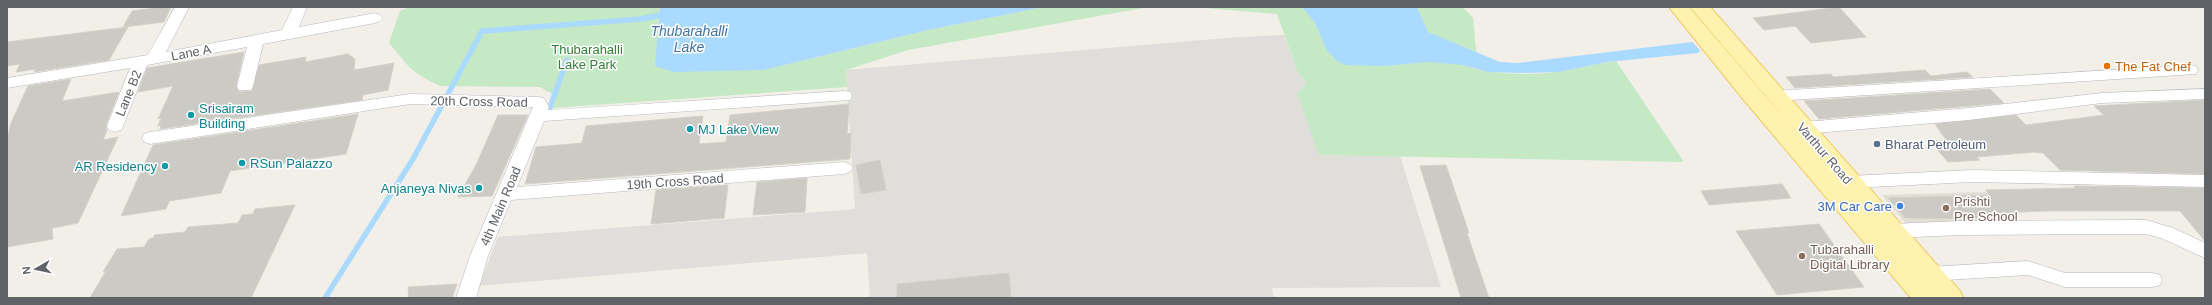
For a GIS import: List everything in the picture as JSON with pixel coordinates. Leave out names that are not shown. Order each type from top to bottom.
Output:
[{"type":"main road","name":"Varthur Road","points":[[1679,7],[1765,97],[1804,128],[1951,298]]},
{"type":"main road","name":"Varthur Road","points":[[1700,7],[1765,97],[1926,298]]},
{"type":"street","name":"Lane B2","points":[[115,126],[148,60],[182,7]]},
{"type":"street","points":[[289,33],[300,7]]},
{"type":"street","name":"Lane A","points":[[8,85],[374,18]]},
{"type":"street","points":[[245,86],[256,40]]},
{"type":"street","points":[[1765,97],[2190,70]]},
{"type":"street","points":[[1804,128],[1970,114],[2102,98],[2205,94]]},
{"type":"street","name":"20th Cross Road","points":[[150,138],[410,99],[437,101],[538,102],[542,107],[538,116],[844,96]]},
{"type":"street","name":"4th Main Road","points":[[466,298],[479,256],[538,116]]},
{"type":"street","name":"19th Cross Road","points":[[506,194],[844,168]]},
{"type":"street","points":[[1850,182],[1972,176],[2205,181]]},
{"type":"street","points":[[1892,231],[1960,228],[2146,227],[2167,232],[2205,250]]},
{"type":"street","points":[[1930,274],[2028,268],[2065,280],[2153,280]]},
{"type":"shaded area","points":[[1284,35],[1298,73],[1307,83],[1319,155],[1400,156],[1441,287],[1272,288],[1274,298],[870,298],[867,253],[479,286],[498,237],[855,209],[846,70],[1226,38]]},
{"type":"shaded area","name":"Prishti Pre School","points":[[1986,192],[2009,222],[1906,224],[1882,195]]},
{"type":"green space","name":"Thubarahalli Lake Park","points":[[410,7],[660,7],[658,26],[724,70],[764,70],[928,30],[1044,7],[1149,7],[908,50],[846,70],[847,87],[552,108],[556,96],[540,87],[440,86],[424,78],[410,68],[389,43],[400,11]]},
{"type":"green space","points":[[1192,7],[1302,7],[1315,23],[1326,49],[1428,32],[1417,7],[1463,7],[1473,18],[1477,61],[1471,68],[1514,74],[1537,74],[1558,72],[1616,61],[1684,162],[1319,155],[1297,93],[1307,83],[1298,73],[1277,14]]},
{"type":"water","name":"Thubarahalli Lake","points":[[660,7],[1044,7],[928,30],[764,70],[674,72],[655,66]]},
{"type":"water","points":[[1302,7],[1417,7],[1428,32],[1500,62],[1518,63],[1692,42],[1700,50],[1698,53],[1607,62],[1559,72],[1488,72],[1463,65],[1429,62],[1383,66],[1346,65],[1337,61],[1326,49],[1315,23]]},
{"type":"building","points":[[171,7],[164,22],[123,27],[132,11]]},
{"type":"building","points":[[1839,7],[1866,37],[1811,43],[1795,26],[1764,30],[1753,18]]},
{"type":"building","points":[[128,27],[109,60],[34,72],[36,69],[16,72],[20,64],[7,66],[7,42]]},
{"type":"building","points":[[244,52],[236,86],[239,92],[252,91],[259,65],[306,57],[305,62],[348,54],[355,59],[354,70],[394,63],[388,90],[363,95],[362,100],[160,129],[161,125],[158,126],[161,118],[158,119],[173,86],[138,92],[147,68]]},
{"type":"building","points":[[1925,70],[1931,76],[1967,72],[1973,77],[1795,88],[1786,77],[1831,74],[1833,77]]},
{"type":"building","points":[[71,79],[62,101],[119,92],[106,125],[107,130],[103,140],[118,137],[78,223],[52,228],[53,239],[7,247],[7,141],[11,123],[28,86]]},
{"type":"building","points":[[1990,89],[2004,103],[1819,119],[1804,101]]},
{"type":"building","points":[[2205,100],[2205,174],[2060,170],[2043,153],[2035,152],[1977,157],[1980,160],[1948,162],[1930,141],[1946,140],[1935,124],[2016,115],[2026,125],[2104,115],[2094,106]]},
{"type":"building","points":[[849,104],[847,134],[851,133],[850,159],[525,184],[536,147],[582,143],[586,126],[703,116],[699,144],[726,142],[730,115]]},
{"type":"building","points":[[358,114],[346,154],[230,171],[221,193],[169,201],[166,209],[121,216],[153,145]]},
{"type":"building","points":[[498,115],[528,115],[492,196],[458,197],[477,163]]},
{"type":"building","points":[[880,160],[886,190],[861,194],[856,165]]},
{"type":"building","points":[[1446,165],[1489,298],[1461,298],[1420,166]]},
{"type":"building","points":[[807,178],[805,212],[753,215],[757,182]]},
{"type":"building","points":[[1782,184],[1791,198],[1709,205],[1701,191]]},
{"type":"building","points":[[728,185],[724,218],[651,224],[656,190]]},
{"type":"building","points":[[2074,186],[2205,188],[2205,241],[2180,211],[2045,211],[2001,213],[2006,219],[1905,218],[1888,198],[1989,195],[1986,190],[2076,188]]},
{"type":"building","points":[[295,205],[251,298],[90,298],[117,249],[144,247],[149,239],[153,238],[155,235],[185,232],[188,227],[238,223],[242,215],[253,214],[255,209]]},
{"type":"building","points":[[1819,224],[1864,287],[1777,295],[1736,231]]},
{"type":"building","points":[[1009,273],[1011,298],[897,298],[897,284]]},
{"type":"building","points":[[457,284],[452,298],[409,298],[408,287]]},
{"type":"waterway","points":[[325,298],[413,159],[482,31],[641,19],[665,14]]},
{"type":"waterway","points":[[549,110],[567,60]]},
{"type":"place","name":"The Fat Chef","points":[[2107,66]]},
{"type":"place","name":"Srisairam Building","points":[[191,115]]},
{"type":"place","name":"MJ Lake View","points":[[690,129]]},
{"type":"place","name":"Bharat Petroleum","points":[[1877,144]]},
{"type":"place","name":"RSun Palazzo","points":[[242,163]]},
{"type":"place","name":"AR Residency","points":[[165,166]]},
{"type":"place","name":"Anjaneya Nivas","points":[[479,188]]},
{"type":"place","name":"3M Car Care","points":[[1900,206]]},
{"type":"place","name":"Prishti Pre School","points":[[1946,208]]},
{"type":"place","name":"Tubarahalli Digital Library","points":[[1802,256]]}]
